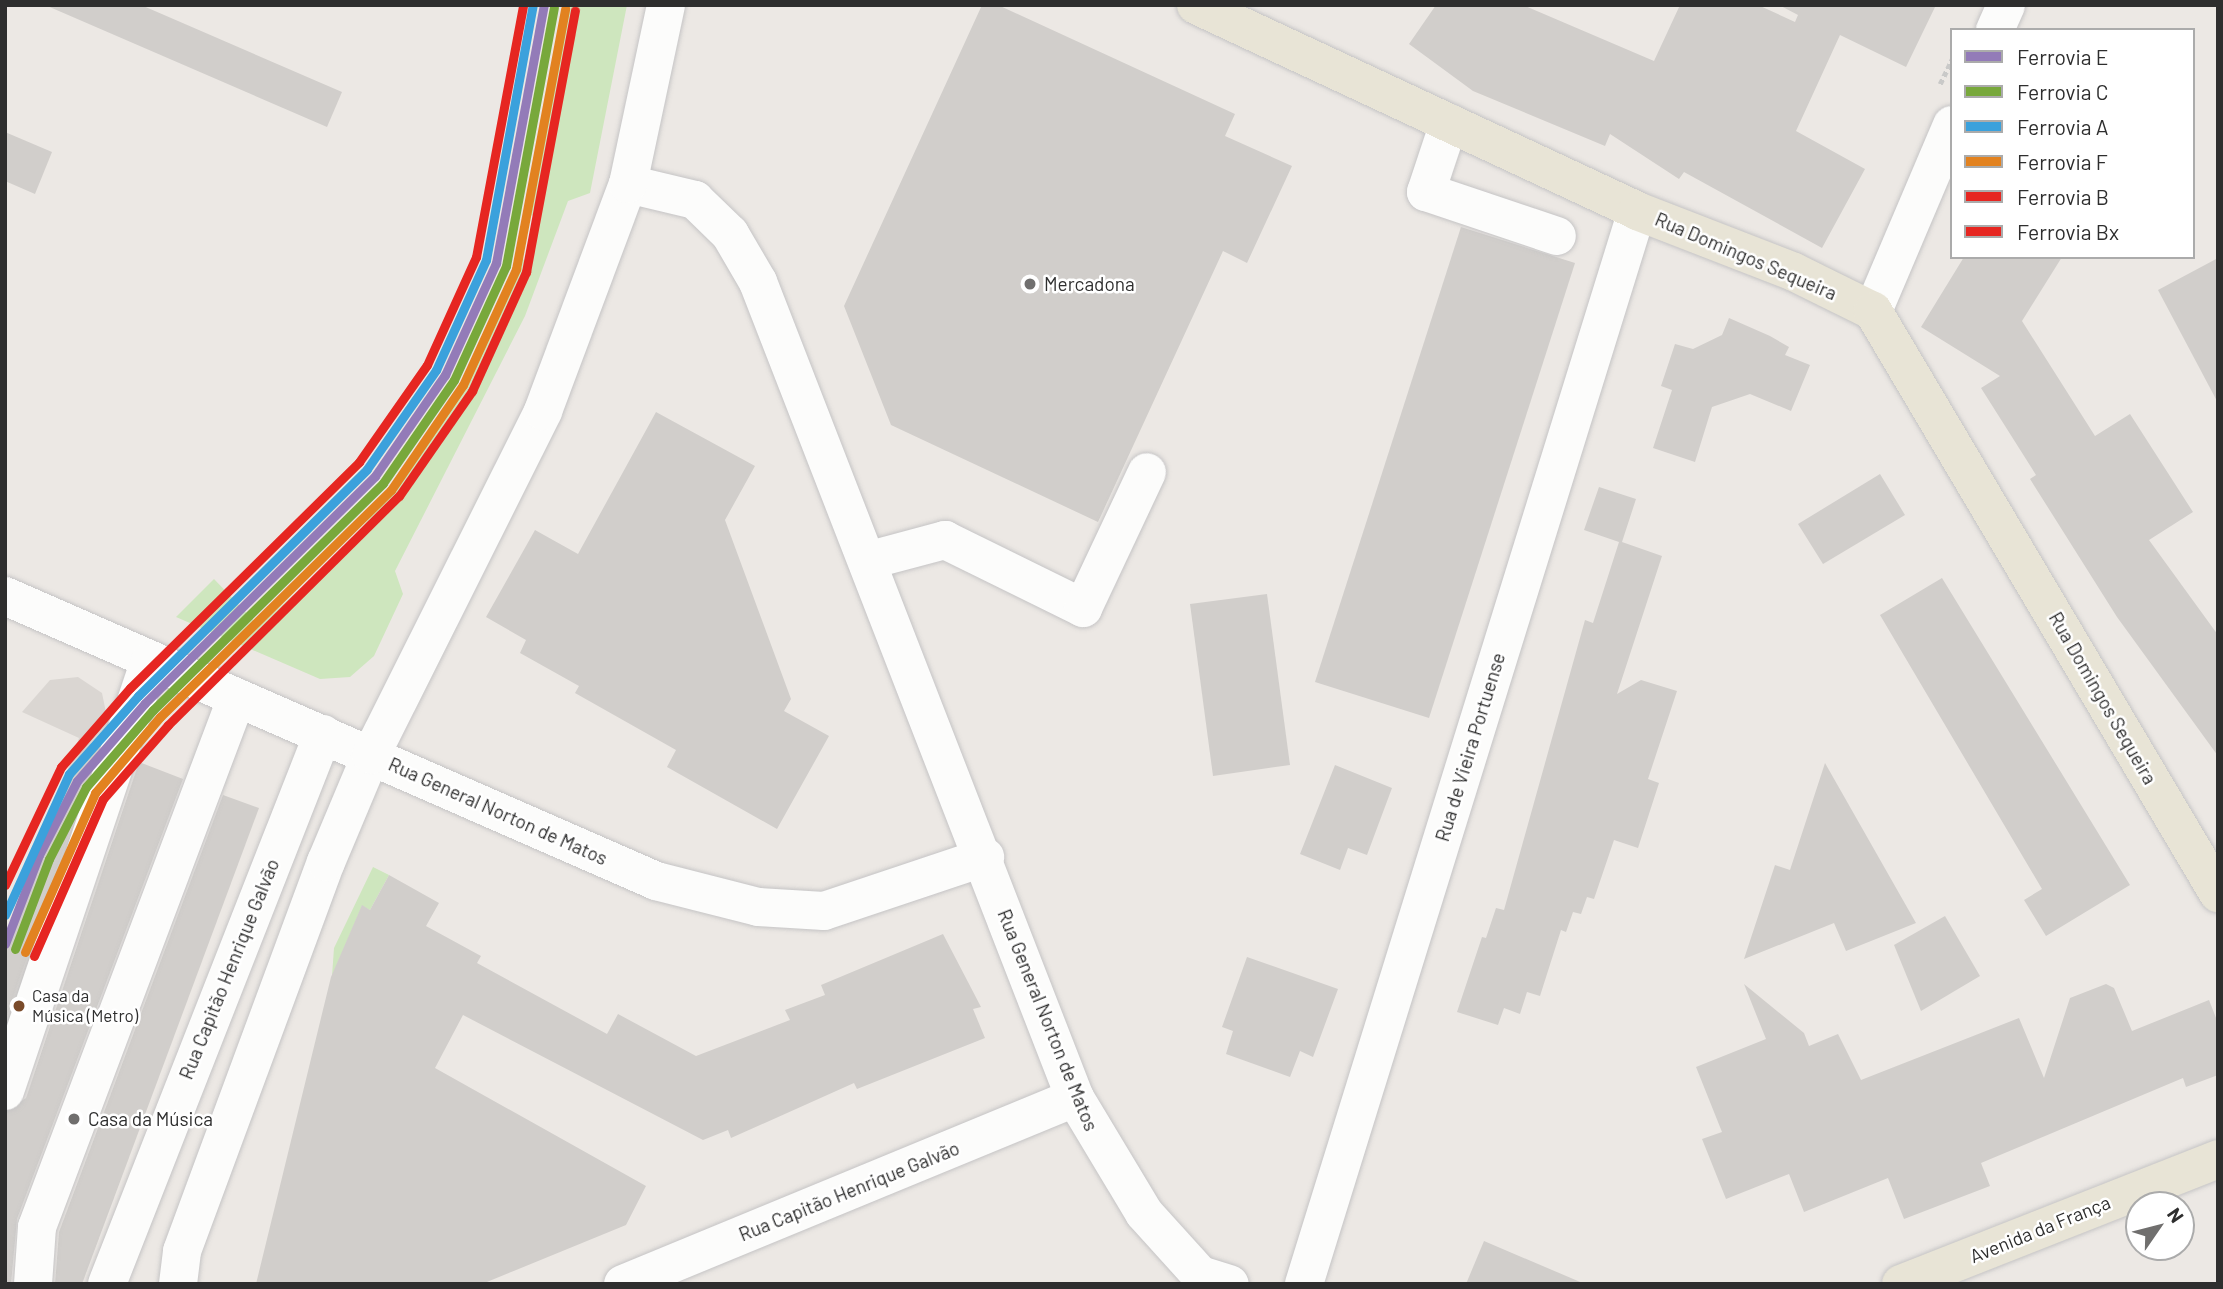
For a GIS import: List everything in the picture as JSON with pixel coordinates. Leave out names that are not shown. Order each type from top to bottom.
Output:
[{"type":"main road","name":"Rua Domingos Sequeira","points":[[1196,5],[1637,211],[1794,272],[1873,312],[2218,893]]},
{"type":"main road","name":"Avenida da França","points":[[1901,1284],[2218,1158]]},
{"type":"street","name":"Rua General Norton de Matos","points":[[666,5],[628,184],[543,411],[371,755],[656,881],[758,907],[824,911],[985,857]]},
{"type":"street","points":[[1995,28],[2006,5]]},
{"type":"street","points":[[1449,123],[1426,192],[1557,236]]},
{"type":"street","points":[[1873,312],[1950,130]]},
{"type":"street","name":"Rua General Norton de Matos","points":[[628,184],[695,200],[730,234],[758,282],[985,857],[1075,1098],[1144,1213],[1212,1281]]},
{"type":"street","name":"Rua de Vieira Portuense","points":[[1304,1284],[1637,211]]},
{"type":"street","points":[[870,561],[945,540],[1083,608],[1147,472]]},
{"type":"street","points":[[5,596],[371,755],[191,1225],[177,1284]]},
{"type":"street","points":[[5,1091],[150,661]]},
{"type":"street","points":[[33,1284],[37,1227],[237,697]]},
{"type":"street","name":"Rua Capitão Henrique Galvão","points":[[107,1284],[323,734]]},
{"type":"street","name":"Rua Capitão Henrique Galvão","points":[[623,1284],[1075,1098]]},
{"type":"green space","points":[[563,5],[627,5],[590,193],[568,201],[525,316],[395,571],[403,594],[374,656],[350,677],[320,679],[176,617],[214,579],[259,626],[344,549],[415,463],[472,371],[517,259],[528,260],[535,216],[525,214]]},
{"type":"green space","points":[[373,867],[389,875],[370,910],[362,906],[332,976],[334,948]]},
{"type":"shaded area","points":[[78,677],[102,693],[109,727],[5,1031],[5,944],[79,738],[22,712],[50,680]]},
{"type":"building","points":[[45,5],[141,5],[342,92],[327,127]]},
{"type":"building","name":"Mercadona","points":[[982,5],[998,5],[1235,114],[1225,136],[1292,166],[1247,263],[1223,251],[1098,522],[891,425],[844,306]]},
{"type":"building","points":[[1436,5],[1523,5],[1654,61],[1680,5],[1758,5],[1795,22],[1798,15],[1779,5],[1936,5],[1906,67],[1840,35],[1796,131],[1865,169],[1822,248],[1684,172],[1679,179],[1610,134],[1605,146],[1473,91],[1409,44]]},
{"type":"building","points":[[5,132],[52,152],[35,194],[5,181]]},
{"type":"building","points":[[1461,227],[1575,263],[1429,718],[1315,682]]},
{"type":"building","points":[[2218,258],[2218,403],[2158,290]]},
{"type":"building","points":[[1963,259],[2061,259],[2022,321],[2095,436],[2130,414],[2193,512],[2149,540],[2218,635],[2218,756],[2117,617],[2030,479],[2036,475],[1981,388],[2000,376],[1921,327]]},
{"type":"building","points":[[1729,318],[1789,347],[1785,355],[1810,365],[1791,411],[1750,394],[1712,407],[1695,462],[1653,448],[1672,390],[1661,386],[1675,344],[1693,349],[1722,335]]},
{"type":"building","points":[[656,412],[755,466],[725,520],[791,699],[784,711],[829,736],[777,829],[667,767],[676,750],[575,693],[579,686],[520,653],[526,640],[486,617],[535,530],[578,554]]},
{"type":"building","points":[[1880,474],[1905,515],[1823,564],[1798,524]]},
{"type":"building","points":[[1599,487],[1636,499],[1622,542],[1662,556],[1617,694],[1641,680],[1677,691],[1648,779],[1659,783],[1638,848],[1614,840],[1594,899],[1587,897],[1581,914],[1573,912],[1566,932],[1561,930],[1540,996],[1527,992],[1520,1014],[1504,1008],[1498,1025],[1457,1012],[1482,937],[1486,938],[1496,908],[1504,910],[1585,620],[1593,623],[1619,542],[1584,530]]},
{"type":"building","points":[[1942,578],[2130,885],[2046,936],[2024,900],[2042,889],[1880,615]]},
{"type":"building","points":[[1267,594],[1290,765],[1213,776],[1190,604]]},
{"type":"building","points":[[84,741],[98,747],[5,1022],[5,954]]},
{"type":"building","points":[[139,762],[183,779],[17,1219],[11,1284],[5,1284],[5,1112],[26,1098]]},
{"type":"building","points":[[1825,763],[1916,923],[1846,951],[1834,923],[1744,959],[1775,865],[1790,870]]},
{"type":"building","points":[[1335,765],[1392,788],[1367,855],[1348,848],[1340,870],[1300,854]]},
{"type":"building","points":[[223,795],[259,808],[82,1284],[55,1284],[59,1232]]},
{"type":"building","points":[[389,875],[439,903],[426,926],[481,956],[477,963],[607,1034],[618,1014],[696,1056],[790,1020],[785,1010],[825,995],[821,985],[943,934],[981,1007],[973,1009],[985,1038],[857,1089],[854,1083],[731,1138],[728,1130],[703,1140],[463,1015],[435,1068],[646,1186],[626,1225],[482,1284],[256,1284],[331,977],[362,905],[370,910]]},
{"type":"building","points":[[1945,916],[1980,976],[1921,1011],[1894,945]]},
{"type":"building","points":[[1247,957],[1338,989],[1313,1057],[1300,1051],[1290,1077],[1226,1054],[1233,1031],[1222,1027]]},
{"type":"building","points":[[1744,984],[1804,1033],[1809,1046],[1838,1034],[1861,1080],[2019,1018],[2044,1078],[2070,998],[2106,984],[2114,988],[2132,1031],[2209,1000],[2218,1023],[2218,1075],[2186,1087],[2183,1078],[1981,1163],[1990,1186],[1904,1219],[1888,1178],[1804,1212],[1789,1174],[1726,1199],[1702,1139],[1722,1132],[1696,1067],[1766,1039]]},
{"type":"building","points":[[1484,1241],[1585,1284],[1466,1284]]},
{"type":"rail line","name":"B","points":[[5,885],[61,767],[130,688],[359,462],[427,365],[476,257],[523,5]]},
{"type":"rail line","name":"A","points":[[5,915],[69,774],[138,696],[367,469],[436,370],[486,260],[533,5]]},
{"type":"rail line","name":"E","points":[[5,944],[39,855],[77,781],[145,703],[375,476],[445,375],[496,263],[544,5]]},
{"type":"rail line","name":"C","points":[[15,949],[49,859],[86,787],[153,710],[383,483],[454,380],[506,266],[554,7]]},
{"type":"rail line","name":"F","points":[[25,952],[95,793],[160,717],[391,490],[463,385],[516,269],[565,9]]},
{"type":"rail line","name":"Bx","points":[[34,956],[103,799],[168,725],[399,496],[472,391],[526,272],[575,11]]},
{"type":"place","name":"Mercadona","points":[[1030,284]]},
{"type":"place","name":"Casa da Música (Metro)","points":[[19,1006]]},
{"type":"place","name":"Casa da Música","points":[[74,1119]]}]
